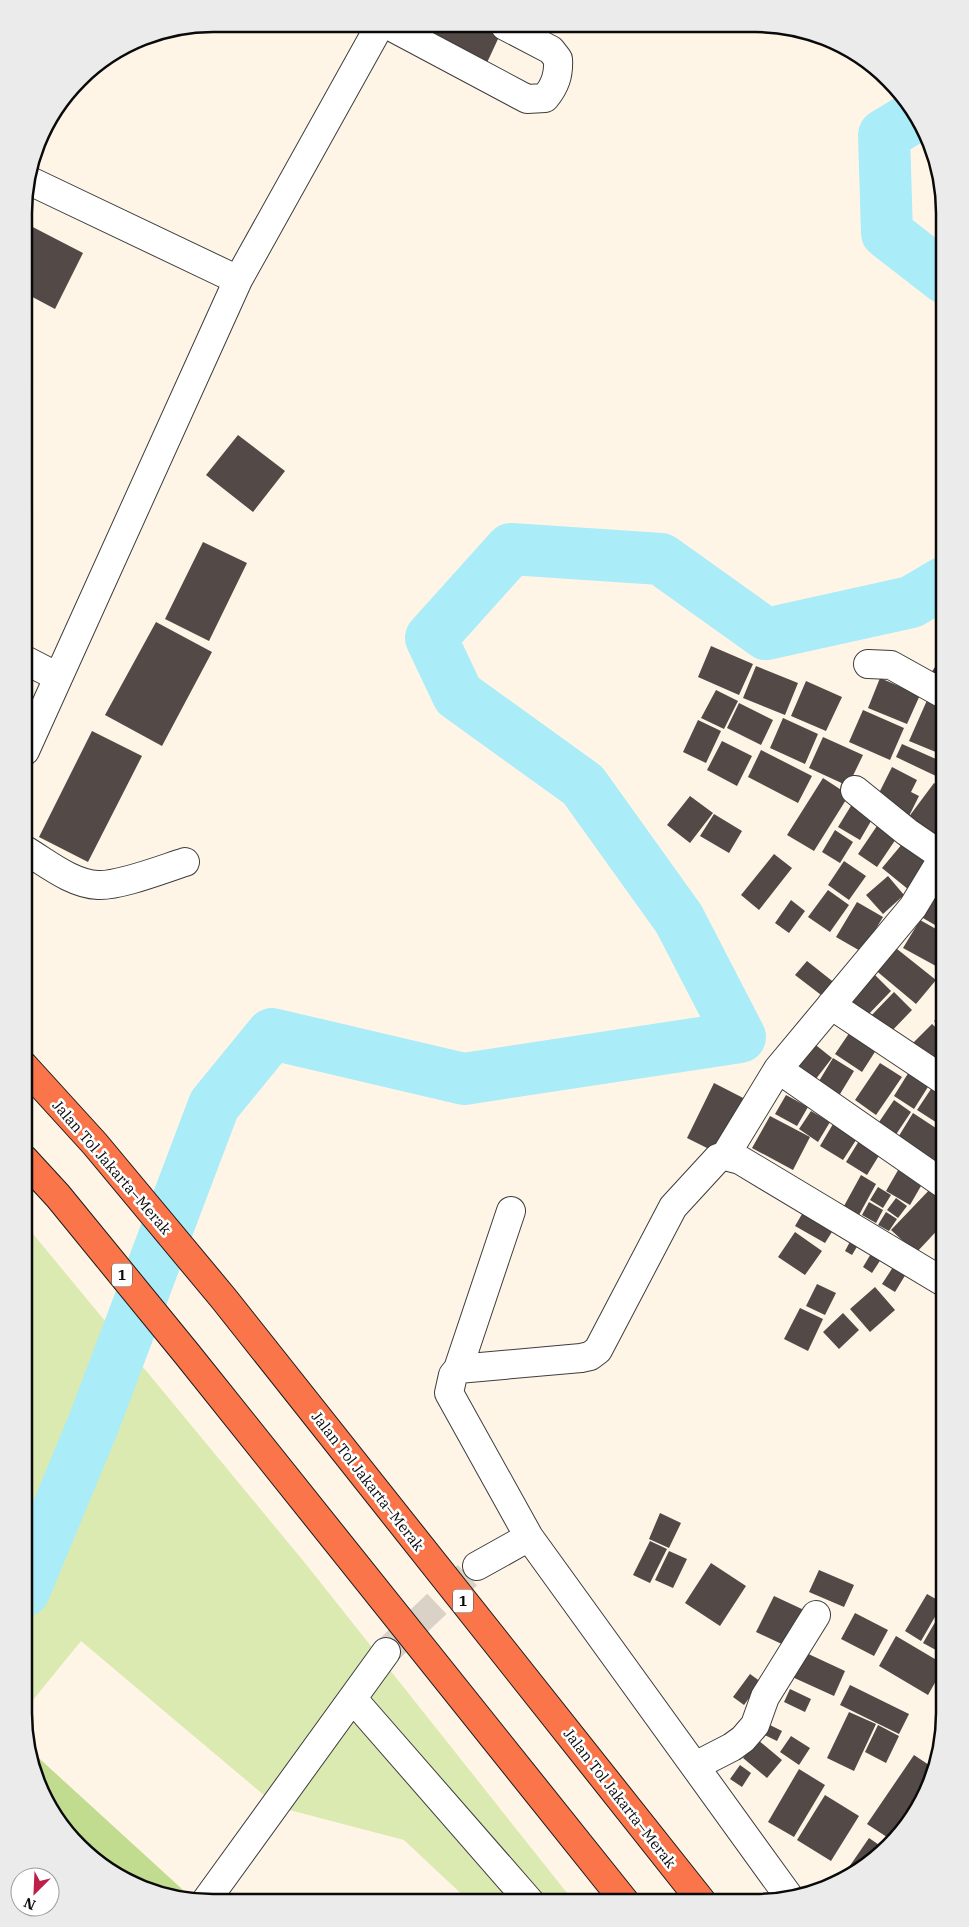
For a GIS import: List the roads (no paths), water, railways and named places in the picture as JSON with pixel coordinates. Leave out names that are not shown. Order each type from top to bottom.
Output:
[{"type":"highway","name":"Jalan Tol Jakarta–Merak","points":[[32,1075],[95,1144],[224,1299],[696,1894]]},
{"type":"highway","name":"1","points":[[32,1168],[58,1196],[187,1354],[619,1894]]},
{"type":"street","points":[[32,735],[238,280],[376,32]]},
{"type":"street","points":[[401,32],[527,100],[545,98],[552,91],[558,76],[558,59],[551,50],[516,32]]},
{"type":"street","points":[[35,183],[238,280]]},
{"type":"street","points":[[32,664],[58,677]]},
{"type":"street","points":[[868,664],[891,665],[936,690]]},
{"type":"street","points":[[855,790],[907,832],[936,851]]},
{"type":"street","points":[[32,854],[73,878],[98,885],[112,883],[185,862]]},
{"type":"street","points":[[725,1156],[778,1069],[912,907],[936,869]]},
{"type":"street","points":[[832,1004],[936,1075]]},
{"type":"street","points":[[778,1069],[936,1179]]},
{"type":"street","points":[[458,1370],[581,1358],[590,1356],[598,1350],[673,1207],[714,1160],[725,1156],[740,1160],[936,1278]]},
{"type":"street","points":[[511,1211],[458,1370],[453,1375],[449,1392],[529,1537],[786,1892]]},
{"type":"street","points":[[477,1566],[529,1537]]},
{"type":"street","points":[[695,1766],[732,1747],[743,1739],[755,1724],[765,1697],[816,1615]]},
{"type":"street","points":[[210,1894],[386,1652]]},
{"type":"street","points":[[353,1699],[523,1894]]},
{"type":"waterway","points":[[910,119],[884,135],[887,233],[936,271]]},
{"type":"waterway","points":[[32,1572],[93,1425],[214,1105],[272,1034],[464,1079],[740,1037],[679,919],[583,785],[458,695],[431,638],[511,549],[661,559],[766,634],[911,602],[936,587]]},
{"type":"tunnel","points":[[386,1652],[477,1566]]}]
